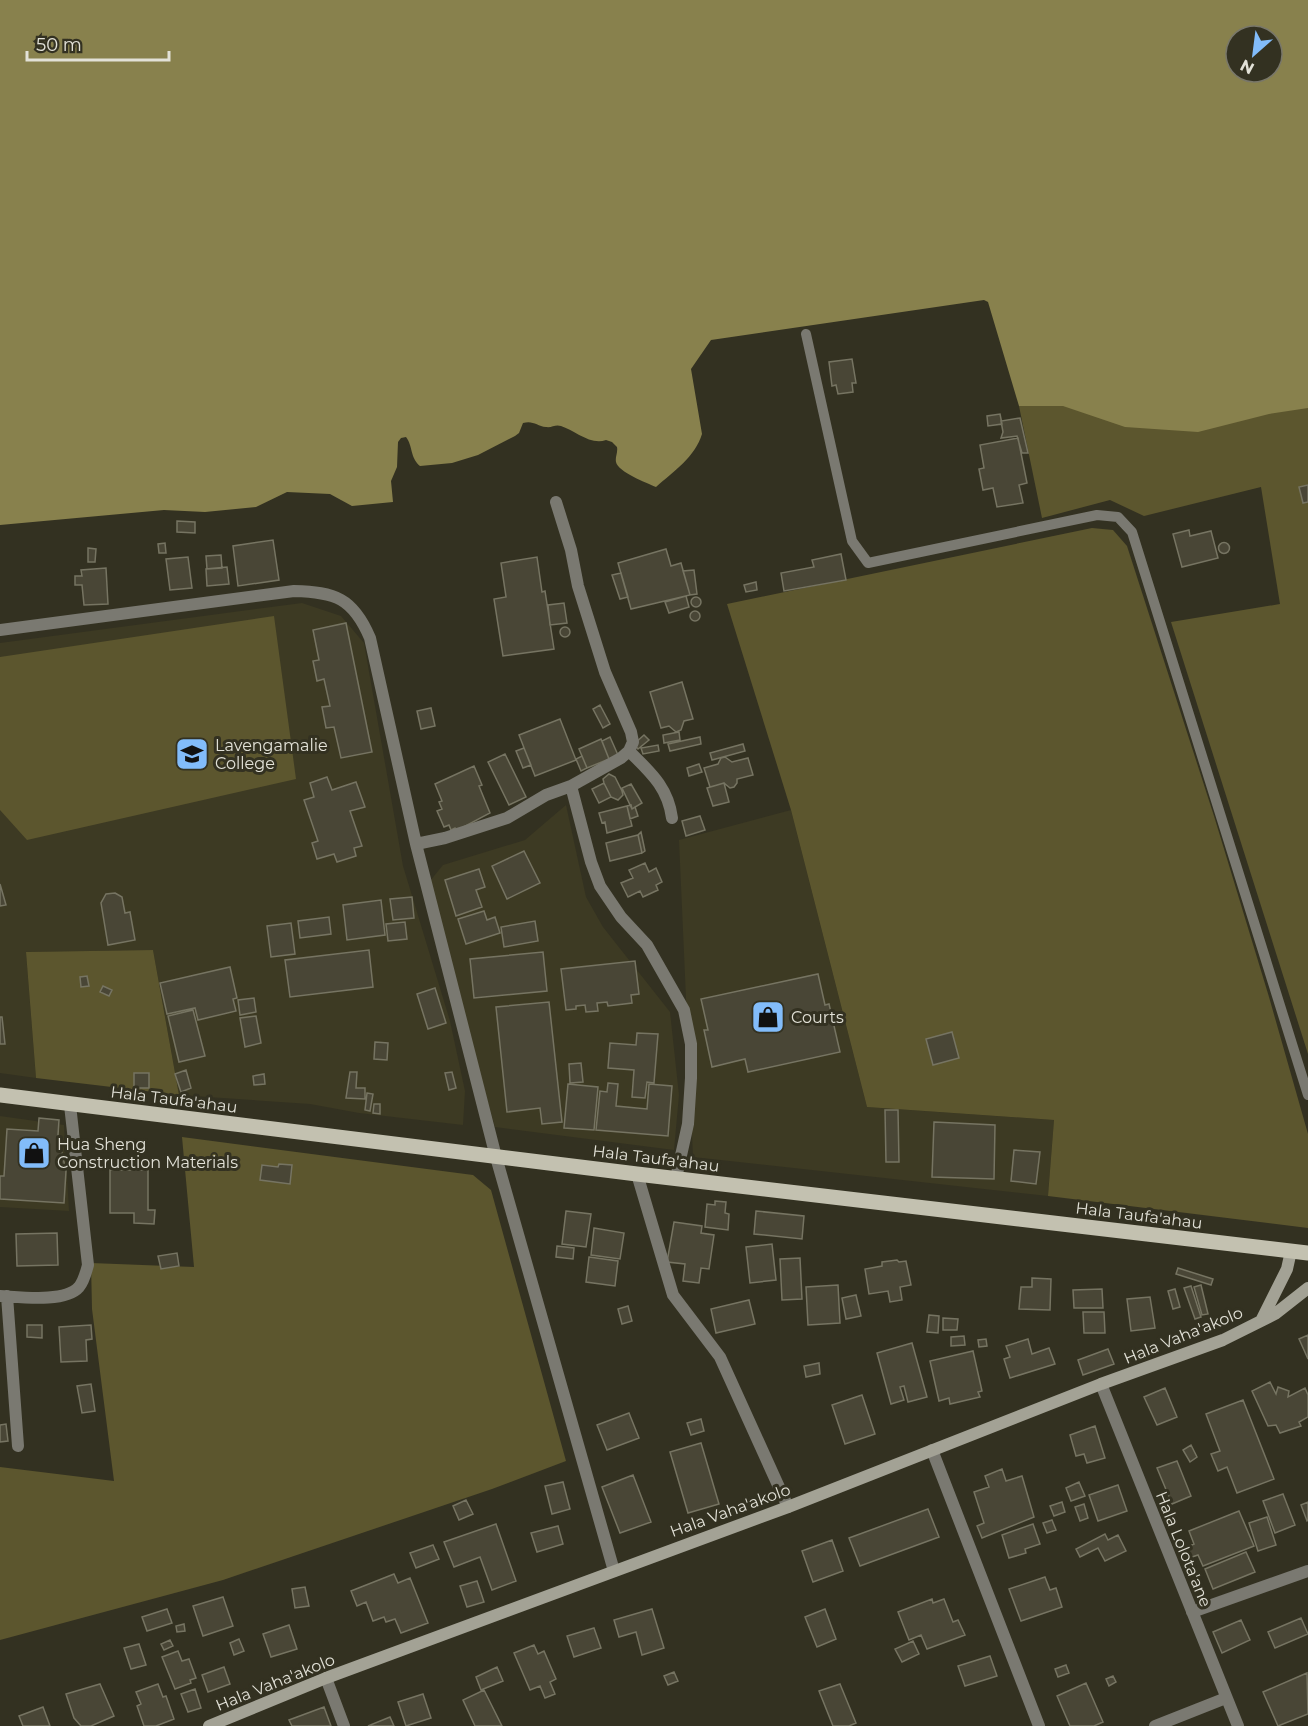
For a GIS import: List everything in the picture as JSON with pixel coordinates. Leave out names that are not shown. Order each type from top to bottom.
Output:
[{"type":"main road","name":"Hala Taufa'ahau","points":[[0,1095],[496,1157],[1308,1253]]},
{"type":"main road","name":"Hala Vaha'akolo","points":[[1261,1321],[1287,1269],[1292,1251]]},
{"type":"main road","name":"Hala Vaha'akolo","points":[[209,1726],[326,1678],[788,1507],[1101,1384],[1223,1340],[1286,1306],[1308,1288]]},
{"type":"street","points":[[416,844],[445,838],[507,818],[546,795],[571,786],[621,758],[629,751],[633,742],[606,672],[556,502]]},
{"type":"street","points":[[0,630],[294,591],[322,592],[344,601],[361,617],[370,638],[416,844],[496,1157],[614,1571]]},
{"type":"street","points":[[629,751],[661,786],[670,803],[672,818]]},
{"type":"street","points":[[571,786],[591,862],[600,886],[621,917],[647,945],[684,1010],[691,1044],[691,1078],[688,1124],[676,1178]]},
{"type":"street","points":[[18,1446],[4,1296],[59,1297],[69,1294],[79,1287],[88,1265],[70,1105]]},
{"type":"street","points":[[637,1174],[673,1295],[720,1357],[788,1507]]},
{"type":"street","name":"Hala Lolota'ane","points":[[1101,1384],[1238,1726]]},
{"type":"street","points":[[932,1450],[1039,1726]]},
{"type":"street","points":[[1192,1612],[1308,1571]]},
{"type":"street","points":[[326,1678],[344,1726]]},
{"type":"street","points":[[1155,1726],[1226,1698]]},
{"type":"lane","points":[[806,334],[852,541],[868,563],[1097,514],[1118,517],[1131,532],[1308,1095]]},
{"type":"shaded area","points":[[0,0],[1308,0],[1308,408],[1269,414],[1198,432],[1125,427],[1063,406],[1019,406],[988,302],[984,300],[711,340],[691,369],[702,434],[689,457],[656,487],[633,477],[618,466],[617,447],[612,442],[594,441],[559,426],[546,427],[526,422],[515,436],[478,455],[452,463],[420,466],[406,437],[401,438],[398,442],[397,467],[391,481],[393,502],[352,506],[330,494],[287,492],[256,507],[205,512],[164,510],[0,525]]},
{"type":"shaded area","points":[[1308,326],[1308,1054],[1171,622],[1280,604],[1261,487],[1144,516],[1110,500],[1042,518],[1019,406],[1063,406]]},
{"type":"shaded area","points":[[1092,528],[1113,530],[1127,546],[1214,816],[1308,1134],[1308,1228],[1048,1196],[1054,1120],[867,1107],[791,810],[727,604]]},
{"type":"shaded area","name":"Lavengamalie College","points":[[302,603],[341,616],[364,643],[403,866],[450,1021],[465,1091],[463,1125],[359,1113],[310,1104],[179,1095],[153,950],[26,952],[36,1078],[0,1073],[0,643]]},
{"type":"shaded area","points":[[274,616],[296,779],[27,840],[0,810],[0,657]]},
{"type":"shaded area","points":[[566,805],[586,897],[603,927],[670,1012],[679,1095],[674,1150],[495,1127],[430,881],[443,865],[525,840]]},
{"type":"shaded area","points":[[791,810],[867,1107],[1054,1120],[1048,1196],[693,1157],[679,840]]},
{"type":"shaded area","points":[[153,950],[179,1095],[36,1078],[26,952]]},
{"type":"shaded area","name":"Hua Sheng Construction Materials","points":[[0,1116],[64,1125],[69,1211],[0,1207]]},
{"type":"shaded area","points":[[182,1137],[473,1175],[491,1190],[566,1461],[492,1489],[223,1580],[0,1640],[0,1467],[114,1481],[92,1309],[91,1263],[194,1267]]},
{"type":"building","points":[[852,359],[856,383],[852,383],[853,392],[838,394],[836,385],[832,386],[829,362]]},
{"type":"building","points":[[1000,414],[1002,424],[988,426],[987,416]]},
{"type":"building","points":[[1020,418],[1028,453],[1022,453],[1017,436],[1001,438],[1003,432],[1001,421]]},
{"type":"building","points":[[1018,438],[1027,483],[1019,485],[1023,503],[997,507],[993,488],[983,490],[979,469],[984,468],[980,445]]},
{"type":"building","points":[[1308,485],[1308,502],[1303,503],[1299,487]]},
{"type":"building","points":[[177,521],[195,522],[195,533],[177,532]]},
{"type":"building","points":[[1189,530],[1190,536],[1211,531],[1218,558],[1182,567],[1173,534]]},
{"type":"building","points":[[273,540],[279,580],[238,586],[233,546]]},
{"type":"building","points":[[1224,542],[1230,548],[1224,554],[1218,548]]},
{"type":"building","points":[[165,543],[166,553],[159,553],[158,544]]},
{"type":"building","points":[[88,548],[96,549],[95,562],[88,562]]},
{"type":"building","points":[[666,549],[671,566],[681,563],[690,595],[631,609],[618,563]]},
{"type":"building","points":[[841,554],[846,580],[784,591],[781,573],[814,567],[812,560]]},
{"type":"building","points":[[221,555],[222,568],[207,569],[206,556]]},
{"type":"building","points":[[188,557],[192,588],[170,590],[166,559]]},
{"type":"building","points":[[537,557],[554,649],[503,656],[494,599],[506,597],[501,563]]},
{"type":"building","points":[[227,567],[229,584],[207,586],[206,569]]},
{"type":"building","points":[[106,568],[108,604],[84,605],[82,585],[75,585],[75,576],[82,576],[81,570]]},
{"type":"building","points":[[694,570],[697,594],[690,595],[683,571]]},
{"type":"building","points":[[621,573],[628,597],[620,599],[612,575]]},
{"type":"building","points":[[756,582],[757,590],[746,592],[744,585]]},
{"type":"building","points":[[686,596],[689,607],[669,613],[665,602]]},
{"type":"building","points":[[696,597],[700,598],[700,606],[696,607],[692,606],[691,602],[692,598]]},
{"type":"building","points":[[564,603],[567,623],[550,625],[548,605]]},
{"type":"building","points":[[695,611],[699,612],[699,620],[695,621],[691,620],[690,616],[691,612]]},
{"type":"building","points":[[346,623],[372,752],[341,758],[334,727],[326,728],[322,707],[330,706],[324,679],[317,681],[313,661],[319,660],[313,630]]},
{"type":"building","points":[[565,627],[569,628],[569,636],[565,637],[561,636],[560,632],[561,628]]},
{"type":"building","points":[[682,682],[693,719],[684,721],[681,730],[676,732],[669,726],[661,728],[650,692]]},
{"type":"building","points":[[600,705],[610,724],[603,728],[593,709]]},
{"type":"building","points":[[431,708],[435,726],[421,729],[417,711]]},
{"type":"building","points":[[560,719],[576,760],[535,776],[519,735]]},
{"type":"building","points":[[679,732],[680,740],[664,743],[663,735]]},
{"type":"building","points":[[644,735],[649,740],[638,749],[634,744]]},
{"type":"building","points":[[610,737],[618,755],[609,759],[602,741]]},
{"type":"building","points":[[700,737],[701,744],[670,751],[668,744]]},
{"type":"building","points":[[601,739],[609,759],[587,768],[579,749]]},
{"type":"building","points":[[743,744],[745,751],[712,760],[710,753]]},
{"type":"building","points":[[658,745],[659,751],[643,754],[641,748]]},
{"type":"building","points":[[524,748],[531,765],[523,768],[516,751]]},
{"type":"building","points":[[505,754],[526,797],[509,805],[488,762]]},
{"type":"building","points":[[582,756],[587,768],[581,771],[576,759]]},
{"type":"building","points":[[725,757],[732,762],[748,758],[753,775],[737,779],[734,787],[730,788],[724,783],[710,787],[704,768],[718,764],[721,758]]},
{"type":"building","points":[[699,764],[702,772],[689,776],[687,768]]},
{"type":"building","points":[[474,766],[490,813],[456,831],[455,828],[451,830],[449,825],[444,827],[437,811],[442,809],[439,802],[442,801],[435,784]]},
{"type":"building","points":[[609,774],[615,777],[622,791],[623,795],[618,800],[611,797],[604,783],[603,779]]},
{"type":"building","points":[[327,777],[332,790],[356,782],[365,807],[350,811],[362,846],[354,848],[356,856],[337,862],[334,854],[317,859],[312,843],[318,841],[304,800],[314,797],[310,783]]},
{"type":"building","points":[[604,783],[611,797],[599,803],[592,789]]},
{"type":"building","points":[[724,783],[729,802],[713,806],[707,788]]},
{"type":"building","points":[[631,784],[642,803],[632,809],[622,788]]},
{"type":"building","points":[[631,805],[632,809],[635,807],[638,816],[630,819],[627,806]]},
{"type":"building","points":[[627,806],[632,826],[607,833],[605,822],[602,823],[599,813]]},
{"type":"building","points":[[700,816],[705,830],[686,836],[682,821]]},
{"type":"building","points":[[641,832],[645,851],[642,853],[638,835]]},
{"type":"building","points":[[638,835],[642,853],[610,861],[606,843]]},
{"type":"building","points":[[524,851],[540,883],[507,899],[492,866]]},
{"type":"building","points":[[645,863],[649,872],[656,868],[662,882],[656,885],[658,890],[643,897],[640,891],[628,897],[621,883],[633,878],[629,870]]},
{"type":"building","points":[[479,869],[485,887],[476,890],[482,907],[456,916],[445,880]]},
{"type":"building","points":[[0,884],[6,905],[0,906]]},
{"type":"building","points":[[115,893],[122,897],[125,913],[130,912],[135,940],[108,945],[101,903],[106,894]]},
{"type":"building","points":[[412,897],[414,918],[393,920],[390,899]]},
{"type":"building","points":[[381,900],[385,935],[347,940],[343,905]]},
{"type":"building","points":[[484,911],[487,920],[495,917],[500,933],[466,944],[458,919]]},
{"type":"building","points":[[329,917],[331,934],[300,938],[298,921]]},
{"type":"building","points":[[535,921],[538,941],[504,947],[501,927]]},
{"type":"building","points":[[405,922],[407,939],[388,941],[386,924]]},
{"type":"building","points":[[291,923],[295,954],[271,957],[267,926]]},
{"type":"building","points":[[369,950],[373,987],[290,997],[285,960]]},
{"type":"building","points":[[543,952],[547,991],[474,998],[470,959]]},
{"type":"building","points":[[635,961],[639,994],[631,995],[632,1003],[608,1006],[607,1002],[597,1003],[598,1011],[586,1012],[585,1005],[566,1010],[561,969]]},
{"type":"building","points":[[230,967],[237,998],[233,999],[236,1011],[198,1020],[195,1008],[167,1014],[160,983]]},
{"type":"building","name":"Courts","points":[[818,974],[825,1005],[829,1004],[840,1052],[748,1072],[745,1059],[712,1067],[704,1030],[708,1030],[701,999]]},
{"type":"building","points":[[87,976],[89,986],[81,987],[80,977]]},
{"type":"building","points":[[103,986],[112,990],[109,996],[100,992]]},
{"type":"building","points":[[435,988],[446,1023],[428,1029],[417,994]]},
{"type":"building","points":[[254,998],[256,1012],[240,1015],[238,1000]]},
{"type":"building","points":[[549,1002],[562,1122],[542,1124],[540,1108],[507,1112],[496,1007]]},
{"type":"building","points":[[193,1010],[205,1056],[179,1062],[168,1016]]},
{"type":"building","points":[[256,1016],[261,1043],[245,1047],[240,1018]]},
{"type":"building","points":[[0,1017],[2,1017],[5,1044],[0,1044]]},
{"type":"building","points":[[952,1032],[959,1058],[933,1065],[926,1039]]},
{"type":"building","points":[[637,1033],[658,1034],[654,1083],[647,1082],[645,1098],[632,1097],[634,1070],[608,1068],[610,1043],[636,1045]]},
{"type":"building","points":[[375,1042],[388,1043],[387,1060],[374,1059]]},
{"type":"building","points":[[581,1063],[583,1082],[570,1083],[569,1064]]},
{"type":"building","points":[[186,1070],[191,1088],[181,1092],[175,1074]]},
{"type":"building","points":[[350,1072],[357,1072],[356,1088],[365,1088],[365,1099],[346,1098]]},
{"type":"building","points":[[452,1072],[456,1088],[449,1090],[445,1073]]},
{"type":"building","points":[[134,1073],[149,1073],[149,1088],[134,1088]]},
{"type":"building","points":[[264,1074],[265,1084],[254,1085],[253,1076]]},
{"type":"building","points":[[608,1083],[618,1084],[616,1106],[647,1109],[649,1084],[672,1086],[668,1136],[596,1130],[600,1091],[607,1092]]},
{"type":"building","points":[[568,1084],[598,1087],[594,1130],[564,1128]]},
{"type":"building","points":[[367,1093],[373,1094],[370,1111],[365,1110]]},
{"type":"building","points":[[374,1104],[380,1104],[380,1114],[373,1113]]},
{"type":"building","points":[[885,1110],[898,1110],[899,1162],[886,1162]]},
{"type":"building","name":"Hua Sheng Construction Materials","points":[[39,1118],[59,1120],[58,1135],[66,1171],[64,1203],[0,1199],[0,1176],[4,1176],[7,1129],[38,1131]]},
{"type":"building","points":[[934,1122],[995,1125],[994,1179],[932,1177]]},
{"type":"building","points":[[1014,1150],[1040,1152],[1036,1184],[1011,1181]]},
{"type":"building","points":[[279,1164],[292,1165],[290,1184],[260,1180],[262,1165],[278,1167]]},
{"type":"building","points":[[110,1170],[148,1170],[148,1210],[155,1210],[154,1224],[134,1223],[134,1213],[110,1213]]},
{"type":"building","points":[[715,1201],[726,1202],[725,1213],[729,1214],[728,1230],[705,1227],[707,1204],[715,1205]]},
{"type":"building","points":[[566,1211],[591,1214],[586,1247],[562,1244]]},
{"type":"building","points":[[756,1211],[804,1216],[802,1239],[754,1234]]},
{"type":"building","points":[[674,1222],[702,1226],[701,1233],[714,1235],[709,1269],[701,1268],[699,1283],[683,1281],[685,1264],[667,1262]]},
{"type":"building","points":[[594,1228],[624,1233],[620,1259],[591,1255]]},
{"type":"building","points":[[57,1233],[58,1265],[17,1266],[16,1234]]},
{"type":"building","points":[[772,1244],[776,1280],[750,1283],[746,1247]]},
{"type":"building","points":[[557,1246],[574,1248],[573,1259],[556,1257]]},
{"type":"building","points":[[177,1253],[179,1266],[161,1269],[158,1256]]},
{"type":"building","points":[[589,1257],[618,1261],[615,1286],[586,1282]]},
{"type":"building","points":[[800,1258],[802,1299],[782,1300],[780,1259]]},
{"type":"building","points":[[906,1261],[911,1285],[900,1287],[902,1300],[890,1302],[888,1291],[869,1294],[865,1269],[882,1266],[882,1262]]},
{"type":"building","points":[[1178,1268],[1213,1279],[1211,1285],[1176,1274]]},
{"type":"building","points":[[1032,1278],[1051,1279],[1050,1310],[1019,1309],[1021,1287],[1032,1287]]},
{"type":"building","points":[[838,1285],[840,1323],[808,1325],[806,1287]]},
{"type":"building","points":[[1201,1285],[1208,1314],[1202,1315],[1194,1287]]},
{"type":"building","points":[[1191,1286],[1201,1317],[1195,1319],[1184,1288]]},
{"type":"building","points":[[1102,1289],[1103,1308],[1074,1308],[1073,1290]]},
{"type":"building","points":[[1175,1289],[1180,1307],[1173,1309],[1168,1291]]},
{"type":"building","points":[[856,1295],[861,1316],[846,1319],[842,1298]]},
{"type":"building","points":[[1150,1297],[1155,1328],[1131,1331],[1127,1299]]},
{"type":"building","points":[[749,1300],[755,1324],[716,1333],[711,1309]]},
{"type":"building","points":[[628,1306],[632,1321],[622,1324],[618,1309]]},
{"type":"building","points":[[1083,1312],[1104,1312],[1105,1333],[1084,1333]]},
{"type":"building","points":[[929,1315],[939,1316],[938,1333],[927,1332]]},
{"type":"building","points":[[943,1318],[958,1319],[957,1330],[943,1330]]},
{"type":"building","points":[[27,1325],[42,1325],[42,1338],[27,1337]]},
{"type":"building","points":[[91,1325],[92,1339],[86,1340],[87,1361],[61,1362],[59,1327]]},
{"type":"building","points":[[1308,1335],[1308,1359],[1299,1339]]},
{"type":"building","points":[[964,1336],[965,1345],[951,1346],[951,1337]]},
{"type":"building","points":[[986,1339],[987,1346],[979,1347],[978,1340]]},
{"type":"building","points":[[1028,1339],[1032,1354],[1049,1348],[1055,1364],[1010,1378],[1004,1359],[1010,1357],[1006,1346]]},
{"type":"building","points":[[912,1343],[927,1397],[908,1402],[904,1386],[900,1387],[904,1400],[891,1404],[877,1353]]},
{"type":"building","points":[[1108,1349],[1114,1364],[1083,1375],[1078,1360]]},
{"type":"building","points":[[973,1351],[982,1391],[978,1392],[980,1397],[950,1404],[949,1398],[939,1401],[930,1361]]},
{"type":"building","points":[[819,1363],[820,1374],[806,1377],[804,1366]]},
{"type":"building","points":[[1270,1382],[1276,1394],[1278,1387],[1289,1391],[1288,1397],[1305,1388],[1308,1395],[1308,1417],[1299,1422],[1301,1426],[1280,1433],[1276,1425],[1268,1426],[1252,1391]]},
{"type":"building","points":[[91,1384],[95,1411],[82,1413],[77,1386]]},
{"type":"building","points":[[1165,1388],[1177,1417],[1157,1425],[1144,1397]]},
{"type":"building","points":[[862,1395],[875,1434],[845,1444],[832,1405]]},
{"type":"building","points":[[1243,1400],[1274,1479],[1237,1493],[1227,1467],[1218,1471],[1211,1454],[1220,1451],[1206,1414]]},
{"type":"building","points":[[629,1413],[639,1438],[607,1450],[597,1425]]},
{"type":"building","points":[[701,1419],[704,1431],[691,1435],[687,1423]]},
{"type":"building","points":[[6,1424],[8,1441],[0,1442],[0,1425]]},
{"type":"building","points":[[1095,1426],[1105,1458],[1087,1463],[1084,1454],[1076,1456],[1070,1435]]},
{"type":"building","points":[[701,1443],[719,1504],[688,1513],[670,1452]]},
{"type":"building","points":[[1191,1445],[1197,1457],[1190,1462],[1183,1450]]},
{"type":"building","points":[[1177,1461],[1191,1496],[1172,1504],[1157,1468]]},
{"type":"building","points":[[1002,1469],[1006,1481],[1022,1476],[1034,1517],[982,1538],[977,1526],[984,1523],[974,1492],[989,1487],[985,1476]]},
{"type":"building","points":[[633,1475],[651,1522],[620,1533],[602,1487]]},
{"type":"building","points":[[563,1482],[570,1509],[552,1514],[545,1486]]},
{"type":"building","points":[[1079,1482],[1085,1496],[1071,1501],[1066,1488]]},
{"type":"building","points":[[1118,1485],[1127,1511],[1098,1521],[1089,1495]]},
{"type":"building","points":[[1283,1494],[1295,1525],[1275,1533],[1263,1501]]},
{"type":"building","points":[[466,1500],[473,1514],[459,1520],[453,1506]]},
{"type":"building","points":[[1062,1502],[1065,1512],[1054,1516],[1050,1506]]},
{"type":"building","points":[[1308,1502],[1308,1520],[1307,1521],[1301,1505]]},
{"type":"building","points":[[1084,1504],[1088,1518],[1080,1521],[1075,1507]]},
{"type":"building","points":[[928,1509],[939,1537],[860,1566],[849,1538]]},
{"type":"building","points":[[1239,1511],[1254,1546],[1203,1566],[1198,1555],[1192,1557],[1187,1547],[1194,1544],[1189,1531]]},
{"type":"building","points":[[1267,1517],[1276,1545],[1258,1551],[1249,1523]]},
{"type":"building","points":[[1052,1520],[1056,1530],[1047,1533],[1043,1523]]},
{"type":"building","points":[[496,1524],[516,1581],[492,1590],[480,1557],[454,1567],[444,1542]]},
{"type":"building","points":[[1033,1524],[1040,1544],[1025,1549],[1026,1553],[1009,1558],[1002,1535]]},
{"type":"building","points":[[558,1526],[563,1544],[537,1552],[531,1533]]},
{"type":"building","points":[[1105,1534],[1108,1540],[1118,1535],[1126,1551],[1105,1561],[1098,1548],[1080,1557],[1076,1549]]},
{"type":"building","points":[[832,1540],[843,1571],[813,1582],[802,1551]]},
{"type":"building","points":[[433,1545],[439,1559],[416,1568],[410,1553]]},
{"type":"building","points":[[1246,1552],[1255,1572],[1213,1589],[1205,1569]]},
{"type":"building","points":[[394,1574],[398,1583],[410,1578],[428,1623],[401,1633],[395,1619],[386,1622],[384,1617],[373,1621],[366,1602],[357,1606],[351,1591]]},
{"type":"building","points":[[1045,1577],[1050,1590],[1056,1588],[1062,1607],[1021,1621],[1009,1589]]},
{"type":"building","points":[[477,1581],[484,1602],[467,1607],[460,1586]]},
{"type":"building","points":[[305,1587],[309,1606],[295,1608],[292,1589]]},
{"type":"building","points":[[223,1597],[233,1626],[203,1636],[193,1606]]},
{"type":"building","points":[[932,1599],[933,1603],[944,1599],[953,1622],[958,1620],[965,1635],[927,1649],[921,1635],[909,1640],[898,1612]]},
{"type":"building","points":[[167,1609],[172,1623],[147,1631],[142,1617]]},
{"type":"building","points":[[652,1609],[664,1648],[642,1655],[636,1632],[619,1637],[614,1620]]},
{"type":"building","points":[[825,1609],[836,1639],[817,1647],[805,1617]]},
{"type":"building","points":[[1301,1618],[1308,1634],[1275,1648],[1268,1632]]},
{"type":"building","points":[[1241,1620],[1250,1640],[1222,1653],[1213,1632]]},
{"type":"building","points":[[184,1624],[185,1631],[177,1632],[176,1626]]},
{"type":"building","points":[[289,1625],[297,1649],[271,1657],[263,1634]]},
{"type":"building","points":[[594,1628],[601,1648],[574,1657],[567,1636]]},
{"type":"building","points":[[239,1639],[244,1651],[234,1655],[230,1643]]},
{"type":"building","points":[[170,1640],[173,1646],[164,1650],[161,1644]]},
{"type":"building","points":[[913,1641],[919,1654],[902,1662],[895,1649]]},
{"type":"building","points":[[139,1644],[146,1665],[131,1669],[124,1648]]},
{"type":"building","points":[[534,1645],[538,1654],[544,1651],[556,1679],[550,1682],[555,1694],[545,1698],[540,1686],[530,1690],[514,1653]]},
{"type":"building","points":[[178,1651],[182,1661],[189,1659],[196,1678],[190,1680],[191,1683],[175,1689],[162,1657]]},
{"type":"building","points":[[990,1656],[997,1676],[965,1686],[958,1666]]},
{"type":"building","points":[[1066,1665],[1069,1673],[1058,1677],[1055,1669]]},
{"type":"building","points":[[224,1667],[230,1684],[208,1692],[202,1675]]},
{"type":"building","points":[[497,1667],[503,1681],[481,1690],[476,1677]]},
{"type":"building","points":[[674,1672],[678,1681],[668,1685],[664,1676]]},
{"type":"building","points":[[1307,1673],[1308,1714],[1278,1726],[1263,1692]]},
{"type":"building","points":[[1113,1676],[1116,1682],[1109,1686],[1106,1679]]},
{"type":"building","points":[[1086,1683],[1103,1722],[1094,1726],[1070,1726],[1057,1696]]},
{"type":"building","points":[[100,1684],[114,1716],[91,1726],[81,1726],[74,1718],[66,1694]]},
{"type":"building","points":[[158,1684],[163,1697],[166,1696],[174,1719],[156,1726],[144,1726],[137,1706],[141,1704],[136,1692]]},
{"type":"building","points":[[840,1684],[856,1723],[849,1726],[833,1726],[819,1691]]},
{"type":"building","points":[[195,1689],[201,1708],[188,1712],[181,1694]]},
{"type":"building","points":[[484,1690],[502,1726],[475,1726],[463,1700]]},
{"type":"building","points":[[423,1694],[431,1718],[406,1726],[398,1702]]},
{"type":"building","points":[[43,1707],[50,1726],[23,1726],[19,1716]]},
{"type":"building","points":[[324,1707],[331,1726],[292,1726],[289,1720]]},
{"type":"building","points":[[390,1717],[394,1726],[368,1726]]},
{"type":"place","name":"Lavengamalie College","points":[[192,754]]},
{"type":"place","name":"Courts","points":[[768,1017]]},
{"type":"place","name":"Hua Sheng Construction Materials","points":[[34,1153]]}]
